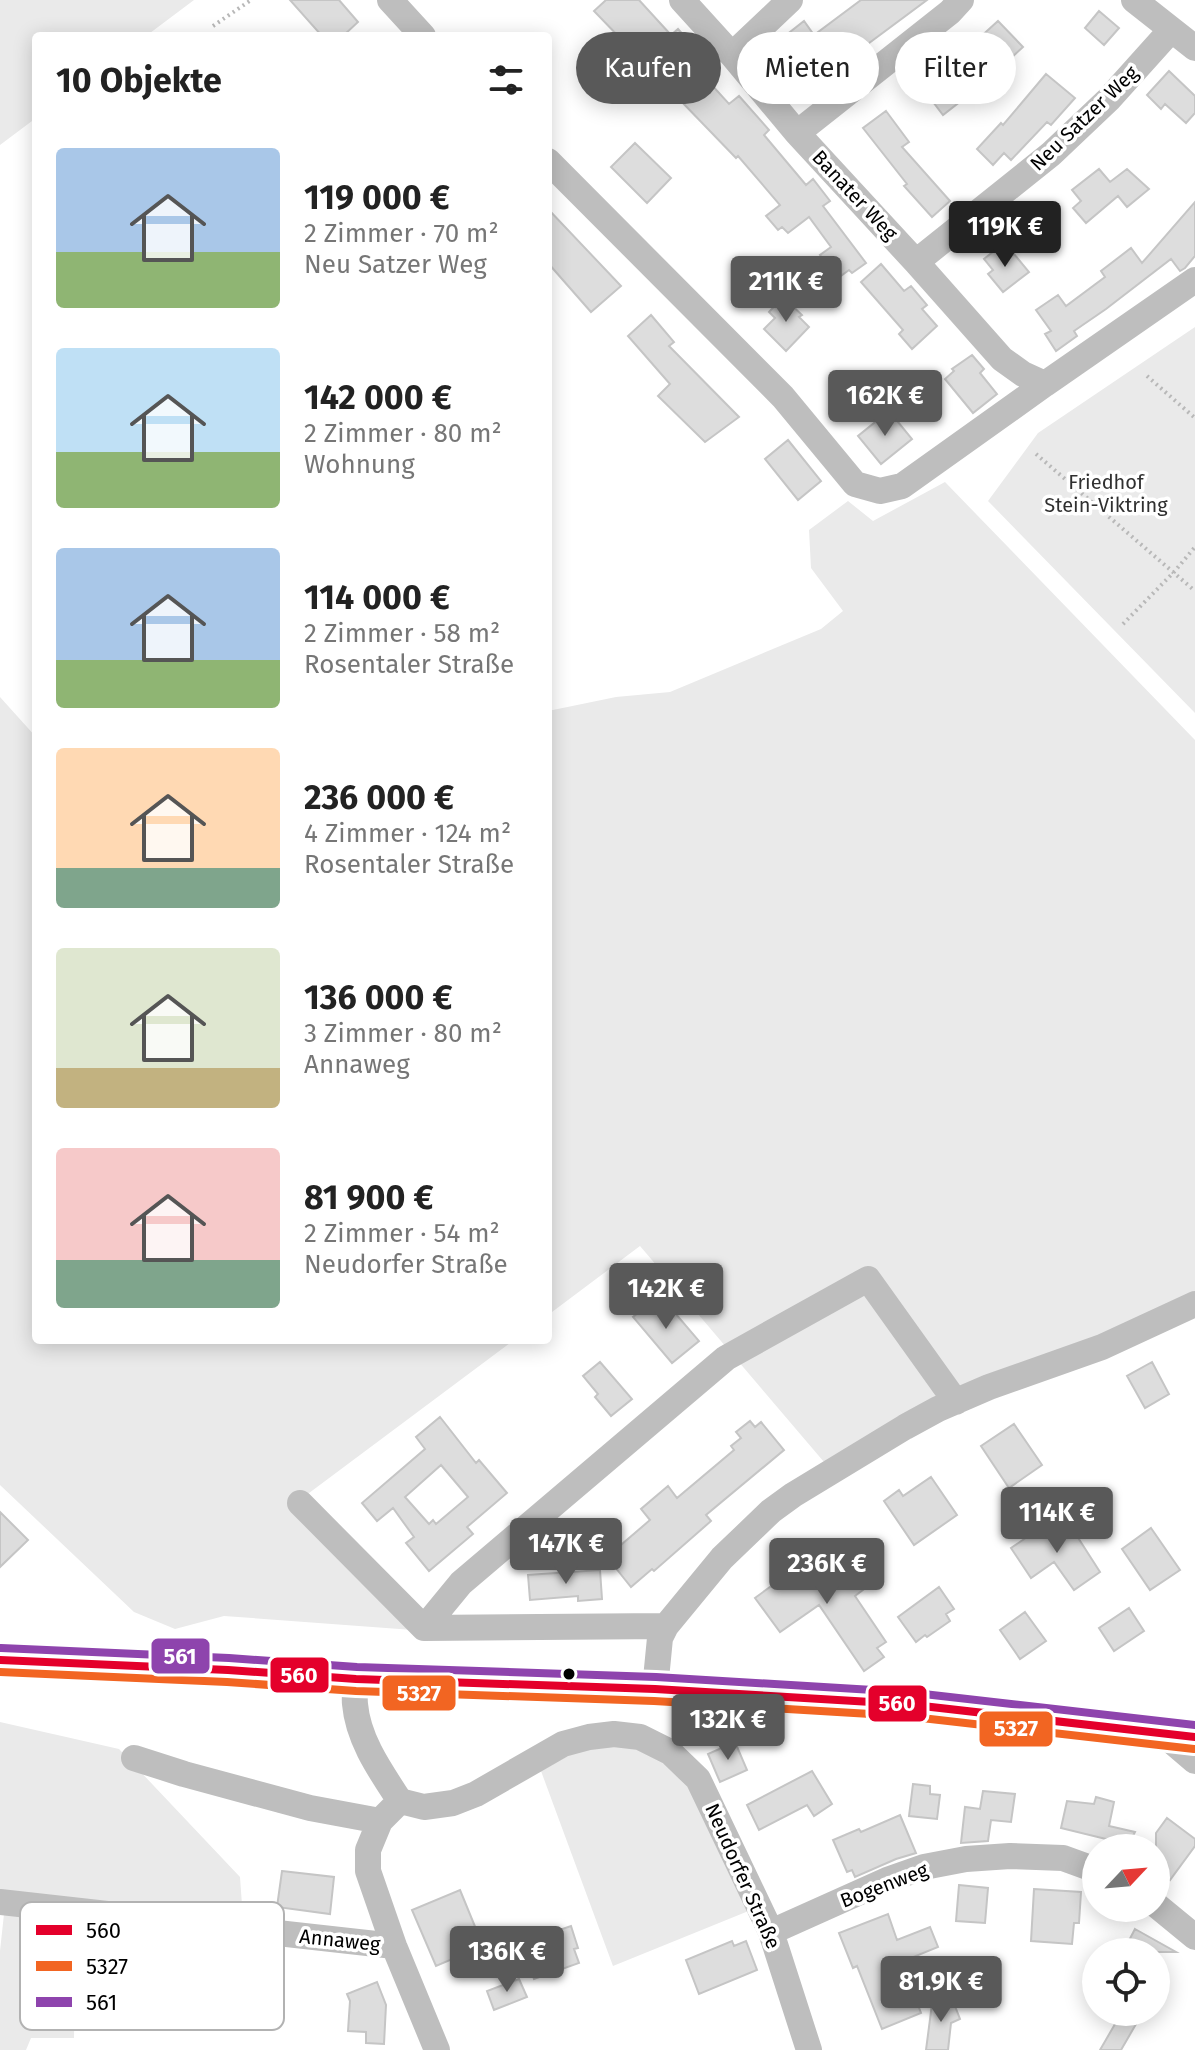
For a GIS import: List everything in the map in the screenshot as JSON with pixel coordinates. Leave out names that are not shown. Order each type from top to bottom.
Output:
[{"type":"main road","points":[[0,1660],[356,1679],[655,1689],[905,1704],[1195,1737]]},
{"type":"street","points":[[390,0],[419,32]]},
{"type":"street","name":"Banater Weg","points":[[682,0],[797,133],[1002,359],[1023,374],[1045,384]]},
{"type":"street","points":[[732,55],[790,0]]},
{"type":"street","points":[[797,133],[961,0]]},
{"type":"street","points":[[1134,0],[1195,48]]},
{"type":"street","name":"Neu Satzer Weg","points":[[916,262],[1051,154],[1109,99],[1171,30]]},
{"type":"street","points":[[552,165],[783,397],[855,484],[880,491],[902,486],[1195,280]]},
{"type":"street","points":[[424,1628],[461,1583],[726,1358],[868,1279],[956,1402]]},
{"type":"street","points":[[655,1689],[660,1638],[666,1626],[722,1558],[771,1511],[793,1495],[905,1427],[956,1402],[989,1387],[1102,1347],[1195,1304]]},
{"type":"street","points":[[300,1503],[424,1628],[666,1626]]},
{"type":"street","points":[[356,1679],[355,1705],[362,1735],[377,1767],[400,1801]]},
{"type":"street","points":[[1161,1732],[1195,1761]]},
{"type":"street","name":"Neudorfer Straße","points":[[400,1801],[424,1807],[453,1803],[476,1794],[563,1744],[589,1737],[614,1734],[640,1737],[670,1752],[698,1779],[771,1932],[809,2050]]},
{"type":"street","points":[[134,1758],[310,1808],[380,1821]]},
{"type":"street","name":"Annaweg","points":[[400,1801],[380,1821],[368,1850],[368,1871],[394,1946],[437,2050]]},
{"type":"street","name":"Bogenweg","points":[[771,1932],[887,1880],[924,1867],[1010,1856],[1063,1858],[1082,1865]]},
{"type":"street","name":"Annaweg","points":[[0,1902],[20,1904]]},
{"type":"street","points":[[1170,1916],[1195,1937]]},
{"type":"street","name":"Annaweg","points":[[284,1934],[394,1946]]},
{"type":"path","points":[[213,26],[251,0]]},
{"type":"path","points":[[1147,376],[1195,418]]},
{"type":"path","points":[[1036,454],[1195,591]]},
{"type":"path","points":[[1123,624],[1195,547]]},
{"type":"green space","points":[[0,0],[194,0],[151,32],[32,32],[32,121],[0,145]]},
{"type":"green space","name":"Friedhof Stein-Viktring","points":[[1195,327],[1195,713],[988,501],[1038,433]]},
{"type":"green space","points":[[945,482],[1195,740],[1195,1295],[824,1462],[640,1246],[552,1312],[552,710],[616,697],[670,692],[821,629],[843,611],[811,568],[809,530],[848,501],[873,521]]},
{"type":"green space","points":[[0,697],[32,733],[32,1344],[509,1344],[293,1505],[413,1630],[224,1616],[175,1629],[134,1612],[0,1485]]},
{"type":"green space","points":[[0,1722],[119,1749],[240,1877],[242,1902],[90,1902],[0,1892]]},
{"type":"green space","points":[[623,1743],[663,1759],[688,1783],[751,1910],[613,1966],[541,1771],[583,1747]]},
{"type":"green space","points":[[4,1914],[20,1916],[20,2030],[74,2030],[74,2038],[31,2038],[26,2050],[0,2050],[0,1951]]},
{"type":"building","points":[[290,0],[339,0],[358,22],[347,32],[318,32]]},
{"type":"building","points":[[606,0],[639,0],[668,32],[614,32],[594,11]]},
{"type":"building","points":[[861,0],[927,0],[879,36],[879,32],[818,32]]},
{"type":"building","points":[[1099,11],[1119,28],[1104,45],[1085,28]]},
{"type":"building","points":[[804,21],[812,32],[790,32]]},
{"type":"building","points":[[998,21],[1009,32],[986,32]]},
{"type":"building","points":[[1016,40],[1023,47],[1016,53]]},
{"type":"building","points":[[1169,71],[1195,96],[1195,113],[1186,123],[1165,104],[1161,109],[1147,95]]},
{"type":"building","points":[[1046,74],[1075,98],[1051,125],[1047,122],[1011,160],[1004,153],[993,165],[977,149],[1001,123],[1003,125]]},
{"type":"building","points":[[721,95],[729,104],[737,98],[737,104],[746,104],[769,130],[764,135],[806,185],[813,179],[830,201],[823,206],[866,263],[838,278],[820,255],[831,247],[809,217],[788,233],[782,227],[778,230],[766,216],[780,205],[738,156],[736,158],[684,104],[721,104]]},
{"type":"building","points":[[935,104],[957,104],[943,115]]},
{"type":"building","points":[[886,111],[909,142],[902,147],[950,201],[932,217],[904,186],[907,184],[863,128]]},
{"type":"building","points":[[635,143],[671,178],[647,203],[611,167]]},
{"type":"building","points":[[1099,169],[1110,182],[1127,169],[1149,189],[1127,207],[1118,196],[1086,223],[1073,208],[1081,201],[1072,190]]},
{"type":"building","points":[[1195,202],[1195,256],[1185,268],[1180,271],[1171,259],[1074,331],[1077,336],[1056,351],[1045,334],[1051,331],[1036,310],[1058,295],[1066,306],[1105,277],[1101,271],[1131,248],[1142,263]]},
{"type":"building","points":[[552,213],[621,286],[591,312],[552,268]]},
{"type":"building","points":[[999,247],[1008,259],[1014,254],[1029,272],[1003,292],[988,274],[993,270],[984,259]]},
{"type":"building","points":[[881,264],[904,291],[911,286],[927,305],[922,309],[937,326],[912,349],[899,334],[903,330],[861,282]]},
{"type":"building","points":[[783,297],[802,315],[799,317],[809,327],[786,351],[764,329],[775,318],[769,312]]},
{"type":"building","points":[[651,315],[674,342],[669,346],[739,417],[705,442],[658,396],[670,384],[628,336]]},
{"type":"building","points":[[972,355],[984,369],[980,373],[997,394],[973,413],[945,379],[954,371],[952,369]]},
{"type":"building","points":[[889,411],[912,439],[881,464],[858,436]]},
{"type":"building","points":[[788,440],[821,481],[798,500],[765,459]]},
{"type":"building","points":[[654,1300],[670,1318],[675,1313],[699,1341],[672,1363],[633,1317]]},
{"type":"building","points":[[600,1362],[632,1399],[611,1416],[583,1376]]},
{"type":"building","points":[[1152,1362],[1169,1394],[1145,1408],[1127,1376]]},
{"type":"building","points":[[440,1417],[476,1463],[479,1460],[507,1493],[467,1527],[473,1534],[429,1571],[406,1543],[414,1537],[393,1508],[377,1521],[362,1503],[425,1449],[416,1437]],"holes":[[[441,1465],[468,1497],[436,1524],[433,1520],[429,1524],[405,1497]]]},
{"type":"building","points":[[750,1421],[755,1427],[761,1422],[784,1450],[706,1515],[711,1521],[631,1587],[607,1557],[650,1520],[641,1509],[668,1486],[677,1498],[734,1450],[731,1446],[741,1438],[736,1432]]},
{"type":"building","points":[[1014,1424],[1042,1465],[1009,1488],[981,1446]]},
{"type":"building","points":[[931,1477],[957,1515],[914,1545],[884,1501],[899,1490],[903,1496]]},
{"type":"building","points":[[0,1512],[28,1540],[0,1567]]},
{"type":"building","points":[[1066,1519],[1100,1572],[1074,1590],[1054,1562],[1031,1578],[1011,1548],[1036,1531],[1040,1537]]},
{"type":"building","points":[[1151,1528],[1180,1570],[1150,1590],[1122,1549]]},
{"type":"building","points":[[808,1557],[827,1583],[860,1559],[876,1580],[855,1596],[886,1642],[877,1648],[884,1657],[864,1671],[819,1605],[780,1632],[755,1598],[774,1584],[772,1581]]},
{"type":"building","points":[[600,1570],[602,1599],[578,1601],[578,1596],[530,1600],[528,1575]]},
{"type":"building","points":[[939,1587],[954,1609],[946,1614],[950,1621],[916,1642],[898,1617]]},
{"type":"building","points":[[1129,1608],[1144,1631],[1114,1651],[1099,1628]]},
{"type":"building","points":[[1025,1612],[1046,1641],[1020,1659],[1000,1630]]},
{"type":"building","points":[[735,1742],[747,1770],[720,1782],[708,1754]]},
{"type":"building","points":[[812,1771],[832,1804],[814,1816],[807,1805],[759,1830],[747,1805]]},
{"type":"building","points":[[913,1784],[930,1786],[930,1794],[940,1795],[937,1819],[909,1816]]},
{"type":"building","points":[[983,1791],[1015,1794],[1011,1822],[991,1820],[988,1841],[961,1843],[965,1807],[980,1809]]},
{"type":"building","points":[[1096,1797],[1114,1802],[1109,1826],[1134,1834],[1086,1834],[1061,1828],[1067,1801],[1094,1804]]},
{"type":"building","points":[[900,1815],[916,1853],[855,1877],[852,1870],[847,1872],[833,1840]]},
{"type":"building","points":[[1167,1818],[1195,1839],[1195,1846],[1170,1880],[1170,1834],[1156,1833]]},
{"type":"building","points":[[282,1871],[334,1877],[330,1914],[284,1908],[284,1902],[278,1902]]},
{"type":"building","points":[[959,1885],[988,1888],[985,1923],[956,1921]]},
{"type":"building","points":[[1034,1889],[1081,1892],[1079,1923],[1074,1923],[1072,1944],[1031,1941]]},
{"type":"building","points":[[460,1890],[483,1946],[436,1966],[412,1910]]},
{"type":"building","points":[[888,1914],[897,1940],[930,1927],[938,1947],[901,1962],[921,2013],[882,2029],[857,1966],[853,1968],[839,1933]]},
{"type":"building","points":[[571,1926],[579,1963],[534,1979],[521,1943]]},
{"type":"building","points":[[1135,1929],[1151,1938],[1130,1938]]},
{"type":"building","points":[[732,1941],[734,1946],[746,1941],[757,1970],[699,1994],[686,1960]]},
{"type":"building","points":[[519,1979],[527,1997],[494,2010],[487,1991]]},
{"type":"building","points":[[377,1982],[386,2005],[384,2044],[366,2043],[366,2032],[348,2031],[350,2001],[347,1994]]},
{"type":"building","points":[[951,1996],[960,2019],[951,2023],[948,2050],[926,2050],[932,2004]]},
{"type":"building","points":[[1114,2026],[1135,2026],[1121,2050],[1100,2050]]},
{"type":"transit line","name":"561","points":[[1,1648],[357,1667],[656,1677],[906,1692],[1195,1725]]},
{"type":"transit line","name":"560","points":[[0,1660],[356,1679],[655,1689],[905,1704],[1195,1737]]},
{"type":"transit line","name":"5327","points":[[0,1672],[356,1691],[654,1701],[904,1716],[1194,1749]]}]
